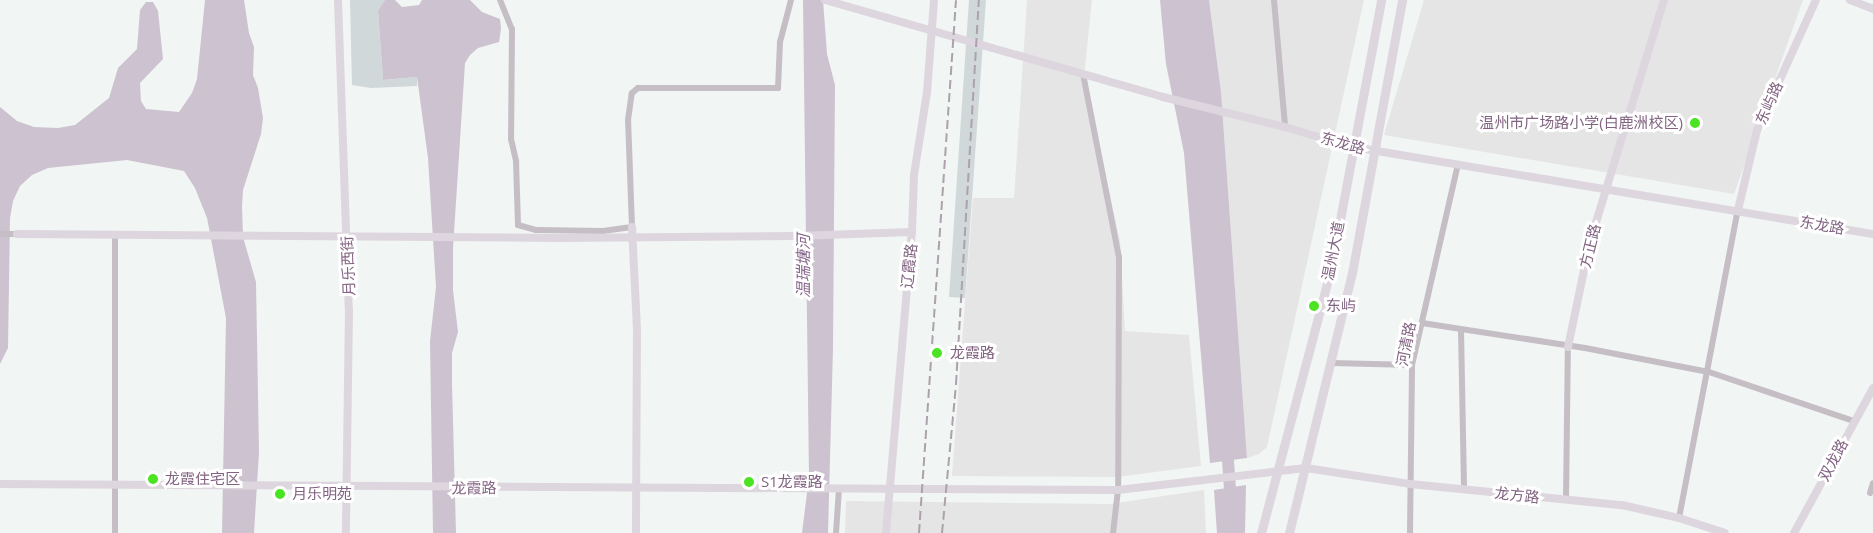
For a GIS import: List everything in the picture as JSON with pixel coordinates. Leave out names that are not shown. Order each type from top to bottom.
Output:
[{"type":"main road","name":"温州大道","points":[[1261,533],[1331,268],[1381,0]]},
{"type":"main road","name":"温州大道","points":[[1289,533],[1352,273],[1402,0]]},
{"type":"street","name":"月乐西街","points":[[338,0],[347,236],[346,533]]},
{"type":"street","points":[[500,0],[512,29],[511,139],[516,161],[518,225],[536,230],[603,231],[632,227]]},
{"type":"street","points":[[636,533],[637,330],[628,120],[632,93],[638,88],[778,88],[780,42],[790,0]]},
{"type":"street","name":"东龙路","points":[[826,0],[1172,99],[1285,127],[1353,147],[1873,234]]},
{"type":"street","name":"辽霞路","points":[[886,533],[912,232],[914,175],[927,93],[934,0]]},
{"type":"street","points":[[1274,0],[1285,127]]},
{"type":"street","name":"方正路","points":[[1566,500],[1568,347],[1590,242],[1664,0]]},
{"type":"street","name":"东屿路","points":[[1738,210],[1757,130],[1816,0]]},
{"type":"street","points":[[1850,0],[1873,9]]},
{"type":"street","points":[[1083,74],[1119,257],[1118,490],[1113,533]]},
{"type":"street","name":"河清路","points":[[1410,533],[1412,365],[1458,164]]},
{"type":"street","points":[[1678,518],[1709,372],[1738,210]]},
{"type":"street","points":[[0,234],[633,237],[795,236],[912,232]]},
{"type":"street","points":[[115,235],[115,533]]},
{"type":"street","points":[[1422,324],[1709,372],[1854,421]]},
{"type":"street","points":[[1461,330],[1464,489]]},
{"type":"street","points":[[1332,363],[1412,365]]},
{"type":"street","name":"双龙路","points":[[1794,533],[1854,421],[1872,394]]},
{"type":"street","name":"龙霞路","points":[[0,484],[464,489],[636,486],[888,490],[1118,490],[1278,469],[1306,468]]},
{"type":"street","name":"龙方路","points":[[1306,468],[1410,484],[1622,505],[1678,518],[1725,533]]},
{"type":"street","points":[[1869,493],[1873,483]]},
{"type":"street","points":[[836,533],[839,489]]},
{"type":"shaded area","points":[[205,0],[244,0],[249,33],[254,47],[253,75],[258,88],[263,118],[261,134],[243,190],[242,206],[243,237],[256,282],[259,452],[254,533],[222,533],[226,318],[207,218],[195,188],[184,171],[127,160],[48,168],[32,175],[20,186],[13,201],[10,218],[8,348],[0,364],[0,107],[17,121],[34,127],[58,128],[75,125],[109,98],[118,68],[137,49],[140,10],[146,2],[153,2],[158,11],[163,59],[140,83],[141,101],[146,109],[179,112],[192,93],[197,79]]},
{"type":"shaded area","points":[[350,0],[385,0],[378,12],[383,80],[417,77],[417,86],[371,88],[352,85]]},
{"type":"shaded area","points":[[385,0],[395,0],[402,7],[419,5],[422,0],[470,0],[482,12],[500,19],[499,42],[478,48],[465,63],[453,248],[453,290],[458,332],[452,353],[456,533],[433,533],[430,341],[436,287],[428,158],[417,77],[383,80],[378,11]]},
{"type":"shaded area","points":[[803,0],[823,0],[827,54],[835,85],[833,348],[828,533],[802,533],[809,477]]},
{"type":"shaded area","points":[[969,0],[986,0],[965,298],[949,297]]},
{"type":"shaded area","points":[[1027,0],[1092,0],[1084,77],[1120,241],[1125,331],[1189,335],[1201,466],[1117,477],[952,476],[973,198],[1014,198]]},
{"type":"shaded area","points":[[1160,0],[1209,0],[1221,92],[1247,458],[1210,463],[1184,153],[1166,64]]},
{"type":"shaded area","points":[[1209,0],[1364,0],[1267,447],[1259,454],[1247,458],[1221,92]]},
{"type":"shaded area","points":[[1424,0],[1803,0],[1734,194],[1384,135]]},
{"type":"shaded area","points":[[1246,485],[1245,533],[1217,533],[1214,490]]},
{"type":"shaded area","points":[[1204,490],[1206,533],[845,533],[846,501],[1110,504]]},
{"type":"waterway","points":[[1227,446],[1233,533]]},
{"type":"railway","points":[[919,533],[956,0]]},
{"type":"railway","points":[[942,533],[956,384],[979,0]]},
{"type":"place","name":"温州市广场路小学(白鹿洲校区)","points":[[1695,123]]},
{"type":"place","name":"东屿","points":[[1314,306]]},
{"type":"place","name":"龙霞路","points":[[937,353]]},
{"type":"place","name":"龙霞住宅区","points":[[153,479]]},
{"type":"place","name":"S1龙霞路","points":[[749,482]]},
{"type":"place","name":"月乐明苑","points":[[280,494]]},
{"type":"water label","name":"温瑞塘河","points":[[803,266]]}]
